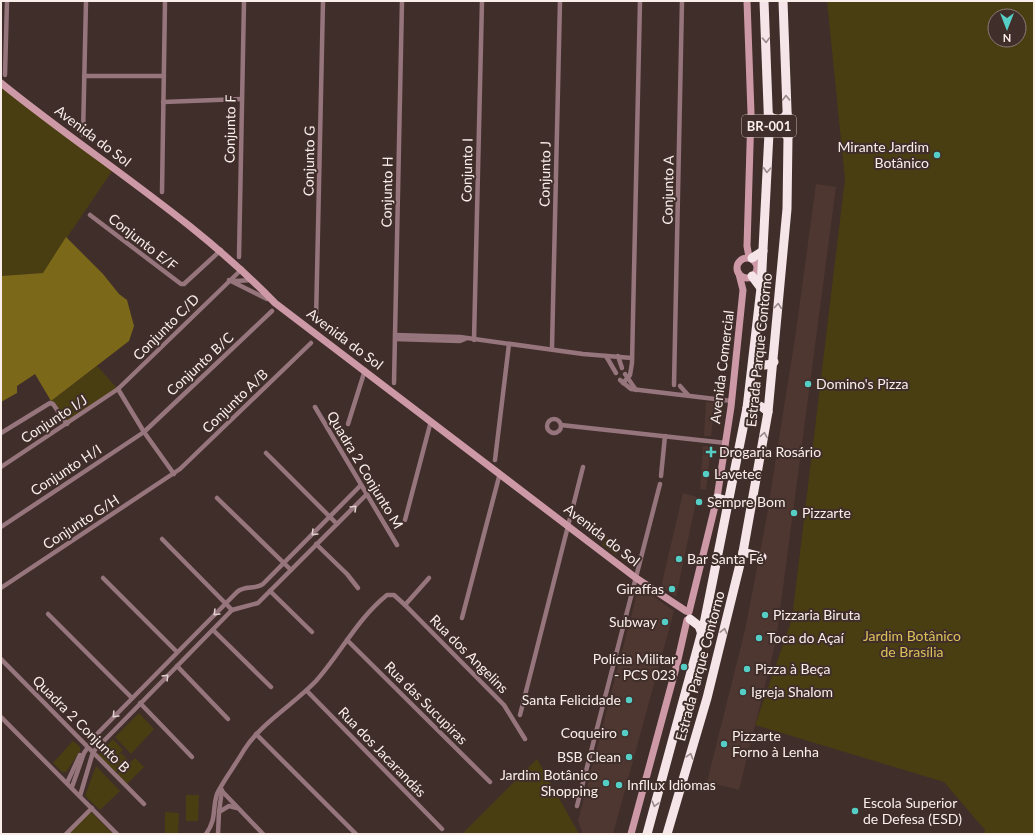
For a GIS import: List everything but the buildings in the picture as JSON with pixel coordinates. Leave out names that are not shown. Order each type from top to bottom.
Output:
[{"type":"highway","name":"Estrada Parque Contorno","points":[[647,834],[702,634],[747,408],[754,357],[764,251],[769,134],[764,1]]},
{"type":"highway","name":"Estrada Parque Contorno","points":[[667,834],[707,698],[743,552],[768,412],[774,362],[787,209],[788,137],[783,1]]},
{"type":"highway","points":[[769,116],[777,120],[781,119],[787,114]]},
{"type":"highway","points":[[769,134],[776,130],[781,131],[788,137]]},
{"type":"highway","points":[[748,258],[764,251]]},
{"type":"highway","points":[[746,277],[761,288]]},
{"type":"highway","points":[[754,357],[756,362],[762,365],[774,362]]},
{"type":"highway","points":[[747,408],[756,405],[765,408],[768,412]]},
{"type":"highway","points":[[717,498],[729,501]]},
{"type":"highway","points":[[743,552],[762,557]]},
{"type":"highway","points":[[688,616],[699,618],[706,616]]},
{"type":"highway","points":[[688,616],[699,626],[702,634]]},
{"type":"street","points":[[5,75],[7,1]]},
{"type":"street","points":[[83,136],[86,1]]},
{"type":"street","points":[[162,192],[165,1]]},
{"type":"street","name":"Conjunto F","points":[[239,257],[244,1]]},
{"type":"street","name":"Conjunto G","points":[[316,321],[324,1]]},
{"type":"street","name":"Conjunto H","points":[[394,384],[402,1]]},
{"type":"street","name":"Conjunto I","points":[[474,340],[482,1]]},
{"type":"street","name":"Conjunto J","points":[[552,348],[560,1]]},
{"type":"street","points":[[628,379],[632,358],[640,1]]},
{"type":"street","name":"Conjunto A","points":[[675,386],[682,1]]},
{"type":"street","name":"Avenida Comercial","points":[[631,834],[677,664],[717,498],[732,401],[743,290],[746,277],[755,269],[748,258],[747,246],[751,113],[747,1]]},
{"type":"street","points":[[1,42],[6,46]]},
{"type":"street","points":[[84,76],[164,76]]},
{"type":"street","name":"Avenida do Sol","points":[[1,83],[221,250],[256,282],[275,302],[636,578],[679,607],[688,616]]},
{"type":"street","points":[[163,102],[242,99]]},
{"type":"street","name":"Conjunto E/F","points":[[90,214],[179,284],[183,284],[221,250]]},
{"type":"street","name":"Avenida Comercial","points":[[746,277],[739,264],[748,258]]},
{"type":"street","name":"Conjunto C/D","points":[[118,389],[242,269]]},
{"type":"street","points":[[231,281],[256,282],[254,288],[250,289]]},
{"type":"street","points":[[231,281],[275,302]]},
{"type":"street","name":"Conjunto B/C","points":[[144,432],[272,312]]},
{"type":"street","points":[[395,337],[466,339],[632,358]]},
{"type":"street","name":"Conjunto A/B","points":[[174,474],[311,343]]},
{"type":"street","points":[[495,460],[509,344]]},
{"type":"street","points":[[606,356],[616,373]]},
{"type":"street","points":[[618,356],[622,368]]},
{"type":"street","points":[[348,424],[365,370]]},
{"type":"street","points":[[625,374],[636,390]]},
{"type":"street","points":[[628,379],[621,382],[636,390],[675,386],[688,395],[732,401]]},
{"type":"street","points":[[675,386],[688,395]]},
{"type":"street","points":[[118,389],[144,432],[174,474]]},
{"type":"street","name":"Conjunto I/J","points":[[1,467],[118,389]]},
{"type":"street","points":[[1,433],[50,403],[53,404],[67,424]]},
{"type":"street","name":"Quadra 2 Conjunto M","points":[[315,407],[397,545]]},
{"type":"street","points":[[405,520],[431,421]]},
{"type":"street","points":[[561,425],[726,443]]},
{"type":"street","name":"Conjunto H/I","points":[[1,527],[144,432]]},
{"type":"street","points":[[662,476],[665,436]]},
{"type":"street","points":[[266,453],[337,524]]},
{"type":"street","points":[[520,715],[583,467]]},
{"type":"street","points":[[462,618],[500,473]]},
{"type":"street","name":"Conjunto G/H","points":[[1,588],[174,474]]},
{"type":"street","points":[[577,806],[660,484]]},
{"type":"street","points":[[67,783],[87,746],[177,652],[240,589],[261,586],[361,485]]},
{"type":"street","points":[[80,796],[93,752],[232,610],[255,605],[367,494]]},
{"type":"street","points":[[217,498],[291,570]]},
{"type":"street","points":[[162,539],[232,610]]},
{"type":"street","points":[[316,544],[347,574],[358,588]]},
{"type":"street","points":[[103,578],[177,652]]},
{"type":"street","points":[[405,605],[429,578]]},
{"type":"street","points":[[270,591],[312,632]]},
{"type":"street","name":"Rua dos Angelins","points":[[347,640],[359,624],[387,595],[394,595],[504,705],[525,739]]},
{"type":"street","points":[[48,614],[132,698]]},
{"type":"street","points":[[213,630],[271,687]]},
{"type":"street","points":[[190,639],[197,646]]},
{"type":"street","points":[[206,834],[214,820],[221,790],[256,734],[307,691],[347,640]]},
{"type":"street","name":"Rua das Sucupiras","points":[[347,640],[490,782]]},
{"type":"street","name":"Quadra 2 Conjunto B","points":[[1,659],[144,804]]},
{"type":"street","points":[[177,666],[228,719]]},
{"type":"street","points":[[150,680],[157,686]]},
{"type":"street","name":"Rua dos Jacarandás","points":[[307,691],[442,829]]},
{"type":"street","points":[[140,703],[192,756]]},
{"type":"street","points":[[1,716],[117,834]]},
{"type":"street","points":[[256,734],[356,834]]},
{"type":"street","points":[[72,787],[87,746]]},
{"type":"street","points":[[221,790],[263,834]]},
{"type":"street","points":[[218,834],[221,790]]},
{"type":"street","points":[[220,812],[225,807],[236,807]]},
{"type":"street","points":[[66,834],[92,808]]},
{"type":"shaded area","points":[[816,184],[836,187],[776,641],[739,790],[707,782],[745,630],[766,521],[796,331]]},
{"type":"shaded area","points":[[66,237],[103,274],[119,294],[127,300],[134,326],[129,341],[51,401],[35,374],[17,386],[17,393],[1,402],[1,276],[43,273]]},
{"type":"shaded area","points":[[706,402],[715,403],[711,436],[704,436]]},
{"type":"shaded area","points":[[703,446],[711,447],[706,490],[700,489]]},
{"type":"shaded area","points":[[683,493],[697,497],[676,597],[661,587]]},
{"type":"shaded area","points":[[639,586],[674,611],[613,834],[583,834],[578,821]]},
{"type":"green space","name":"Jardim Botânico de Brasília","points":[[827,1],[1034,1],[1034,834],[984,834],[985,830],[944,782],[755,725],[792,619],[845,179]]},
{"type":"green space","points":[[1,84],[112,171],[43,273],[1,276]]},
{"type":"green space","points":[[97,366],[116,387],[111,393],[67,421],[51,401]]},
{"type":"green space","points":[[607,537],[621,546],[616,555],[602,545]]},
{"type":"green space","points":[[139,713],[154,729],[131,754],[115,737]]},
{"type":"green space","points":[[113,739],[123,750],[108,765],[98,755]]},
{"type":"green space","points":[[73,741],[80,747],[80,751],[66,772],[62,772],[53,763]]},
{"type":"green space","points":[[121,753],[128,760],[115,773],[108,765]]},
{"type":"green space","points":[[135,758],[144,767],[127,784],[117,774]]},
{"type":"green space","points":[[537,759],[579,834],[462,834]]},
{"type":"green space","points":[[96,766],[120,791],[100,810],[85,796]]},
{"type":"green space","points":[[186,795],[199,795],[198,821],[186,821]]},
{"type":"green space","points":[[90,811],[113,834],[67,834]]},
{"type":"green space","points":[[165,812],[179,813],[178,834],[165,834]]},
{"type":"place","name":"Mirante Jardim Botânico","points":[[937,155]]},
{"type":"place","name":"Domino's Pizza","points":[[808,384]]},
{"type":"place","name":"Drogaria Rosário","points":[[711,452]]},
{"type":"place","name":"Lavetec","points":[[706,474]]},
{"type":"place","name":"Sempre Bom","points":[[699,502]]},
{"type":"place","name":"Pizzarte","points":[[794,513]]},
{"type":"place","name":"Bar Santa Fé","points":[[679,559]]},
{"type":"place","name":"Giraffas","points":[[672,589]]},
{"type":"place","name":"Pizzaria Biruta","points":[[765,615]]},
{"type":"place","name":"Subway","points":[[665,622]]},
{"type":"place","name":"Toca do Açaí","points":[[759,638]]},
{"type":"place","name":"Polícia Militar - PCS 023","points":[[684,667]]},
{"type":"place","name":"Pizza à Beça","points":[[747,669]]},
{"type":"place","name":"Igreja Shalom","points":[[743,692]]},
{"type":"place","name":"Santa Felicidade","points":[[629,700]]},
{"type":"place","name":"Coqueiro","points":[[625,733]]},
{"type":"place","name":"Pizzarte Forno à Lenha","points":[[724,744]]},
{"type":"place","name":"BSB Clean","points":[[629,757]]},
{"type":"place","name":"Jardim Botânico Shopping","points":[[606,783]]},
{"type":"place","name":"Infllux Idiomas","points":[[619,785]]},
{"type":"place","name":"Escola Superior de Defesa (ESD)","points":[[855,811]]}]
